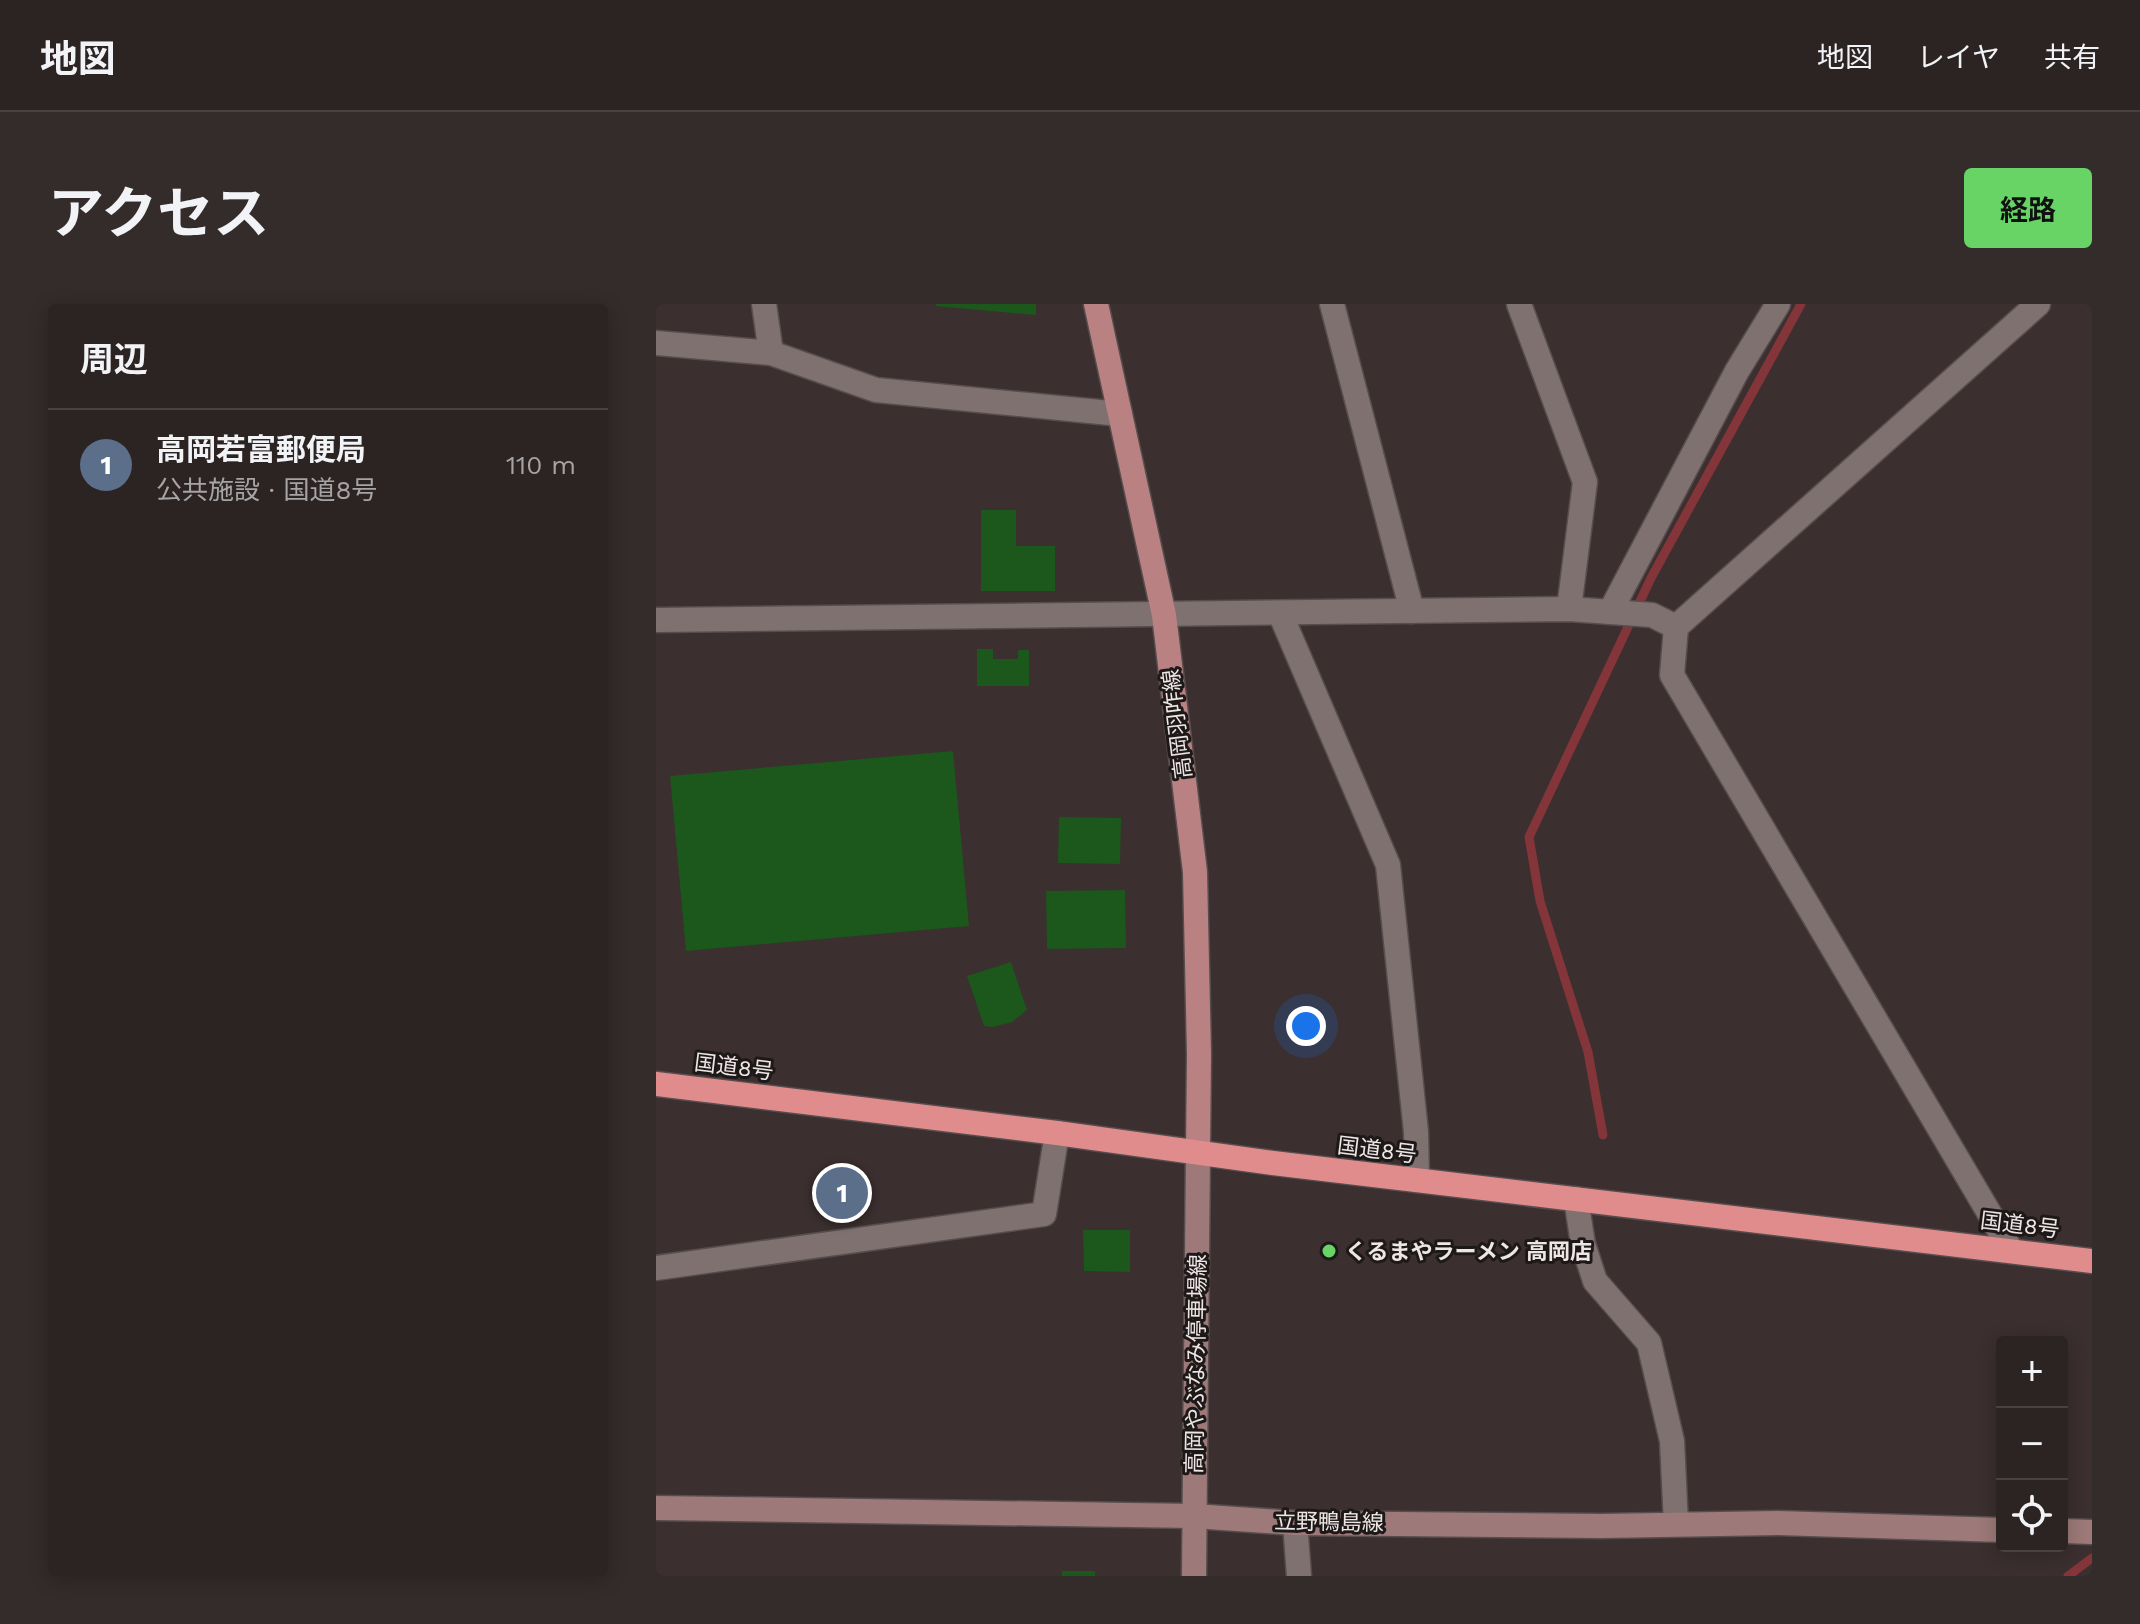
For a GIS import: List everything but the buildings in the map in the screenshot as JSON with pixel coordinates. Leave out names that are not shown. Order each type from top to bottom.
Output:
[{"type":"highway","name":"国道8号","points":[[656,1084],[1273,1163],[2092,1261]]},
{"type":"main road","name":"高岡羽咋線","points":[[1096,304],[1164,615],[1195,872],[1198,1151]]},
{"type":"main road","name":"高岡やぶなみ停車場線","points":[[1194,1576],[1198,1151]]},
{"type":"main road","name":"立野鴨島線","points":[[656,1508],[1194,1516],[1295,1523],[1778,1523],[1996,1530]]},
{"type":"main road","points":[[2068,1531],[2090,1532]]},
{"type":"street","points":[[764,304],[771,353]]},
{"type":"street","points":[[1332,304],[1412,611]]},
{"type":"street","points":[[1519,304],[1585,482],[1569,609]]},
{"type":"street","points":[[1610,612],[1737,371],[1778,304]]},
{"type":"street","points":[[2011,1250],[1672,675],[1676,627],[2038,304]]},
{"type":"street","points":[[656,343],[771,353],[876,390],[1120,414]]},
{"type":"street","points":[[656,620],[1569,609],[1652,615],[1676,627]]},
{"type":"street","points":[[1280,613],[1388,865],[1416,1132],[1417,1180]]},
{"type":"street","points":[[656,1268],[1044,1214],[1057,1133]]},
{"type":"street","points":[[1576,1199],[1583,1244],[1595,1281],[1649,1343],[1672,1441],[1676,1524]]},
{"type":"street","points":[[1295,1523],[1299,1576]]},
{"type":"waterway","points":[[1603,1135],[1588,1052],[1540,901],[1529,837],[1651,578],[1801,304]]},
{"type":"waterway","points":[[2068,1576],[2092,1558]]},
{"type":"place","name":"高岡若富郵便局","points":[[842,1193]]},
{"type":"place","name":"くるまやラーメン 高岡店","points":[[1329,1251]]}]
